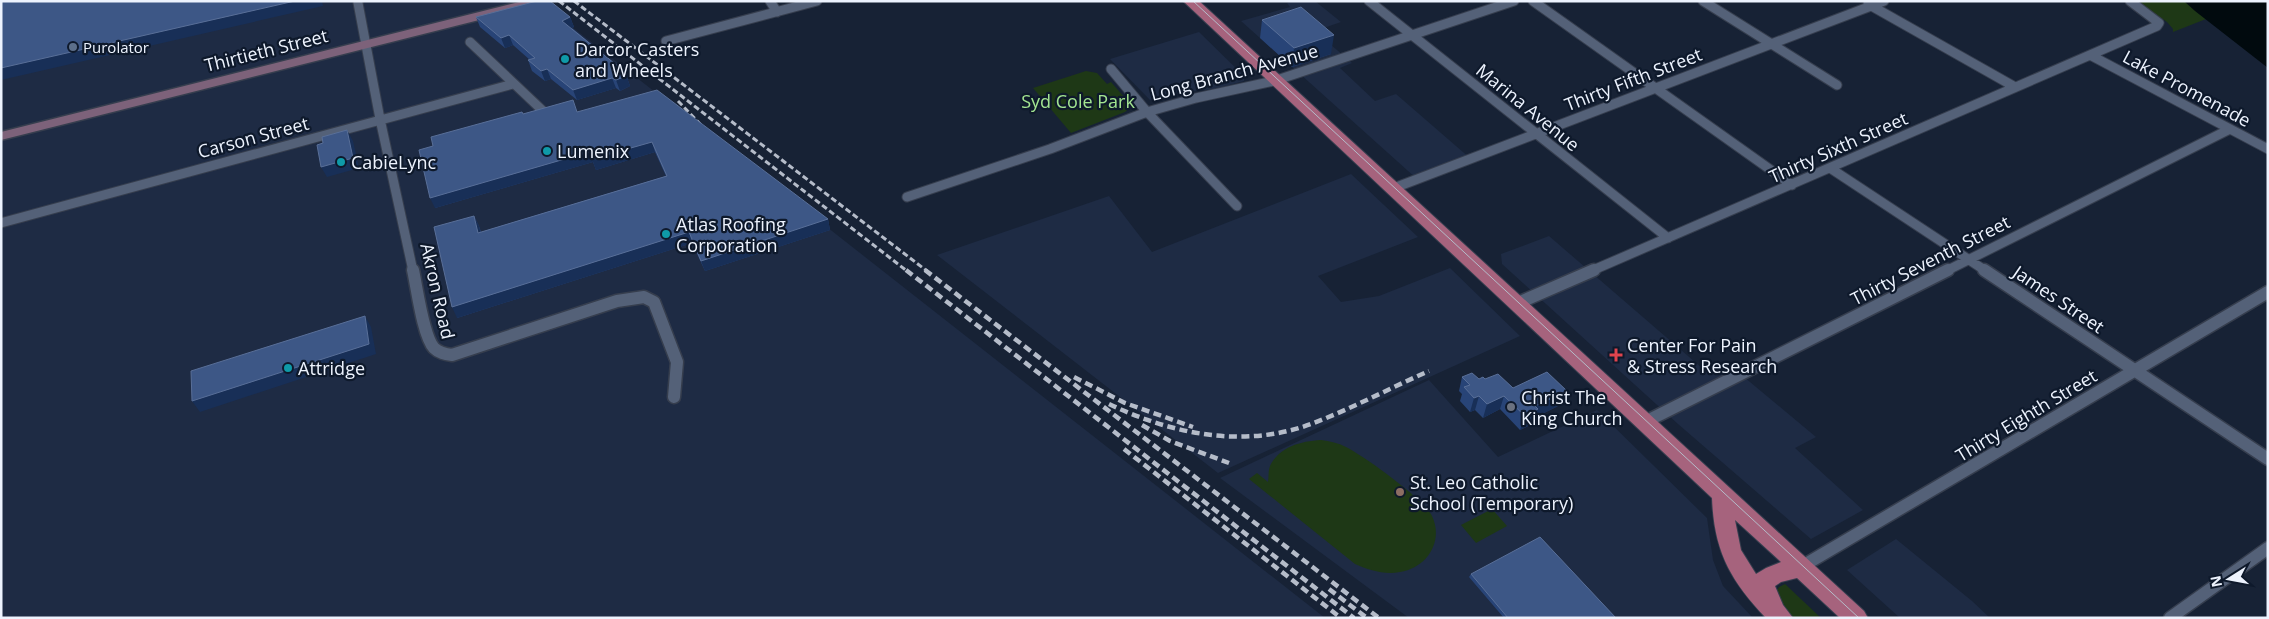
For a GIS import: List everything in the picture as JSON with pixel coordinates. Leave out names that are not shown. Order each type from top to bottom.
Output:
[{"type":"main road","points":[[1190,1],[1221,30],[1223,42],[1259,76],[1276,80],[1512,298],[1517,317],[1614,409],[1645,422],[1669,429],[1754,508],[1775,543]]},
{"type":"main road","points":[[1645,422],[1856,618]]},
{"type":"main road","points":[[1723,494],[1724,531],[1736,565],[1752,588],[1782,618]]},
{"type":"main road","points":[[1782,618],[1769,599],[1762,584],[1772,575],[1801,567]]},
{"type":"street","name":"Thirtieth Street","points":[[1,136],[540,1]]},
{"type":"street","points":[[770,1],[777,12]]},
{"type":"street","points":[[666,41],[817,1]]},
{"type":"street","name":"Marina Avenue","points":[[1369,1],[1668,238]]},
{"type":"street","name":"Long Branch Avenue","points":[[907,197],[1050,149],[1147,112],[1276,80],[1514,1]]},
{"type":"street","points":[[1533,1],[1792,185]]},
{"type":"street","points":[[1703,1],[1837,86]]},
{"type":"street","name":"Thirty Fifth Street","points":[[1394,188],[1771,45],[1867,4],[1884,1]]},
{"type":"street","name":"Thirty Sixth Street","points":[[1512,298],[1668,238],[2157,26],[2158,23],[2130,1]]},
{"type":"street","name":"Akron Road","points":[[358,3],[380,119],[427,336],[433,350],[441,354],[452,355],[617,301],[644,297],[654,302],[677,362],[674,398]]},
{"type":"street","points":[[1867,4],[2015,87]]},
{"type":"street","points":[[470,42],[543,111]]},
{"type":"street","name":"Lake Promenade","points":[[2090,55],[2268,150]]},
{"type":"street","points":[[1111,69],[1147,112],[1237,206]]},
{"type":"street","name":"Carson Street","points":[[1,222],[514,84]]},
{"type":"street","name":"Thirty Seventh Street","points":[[1645,422],[2230,130]]},
{"type":"street","name":"James Street","points":[[1830,168],[2268,459]]},
{"type":"street","name":"Thirty Eighth Street","points":[[1801,567],[2268,292]]},
{"type":"street","points":[[2170,618],[2268,548]]},
{"type":"shaded area","points":[[1,1],[539,1],[1325,618],[1,618]]},
{"type":"shaded area","points":[[1293,1],[1315,1],[1341,22],[1315,31],[1352,63],[1340,68],[1375,101],[1396,94],[1471,159],[1417,179],[1241,21],[1290,7],[1287,3]]},
{"type":"shaded area","points":[[2184,1],[2268,1],[2268,68],[2195,11]]},
{"type":"shaded area","points":[[1199,32],[1244,76],[1244,81],[1216,89],[1191,91],[1150,100],[1110,59]]},
{"type":"shaded area","points":[[1351,174],[1418,237],[1318,276],[1341,302],[1379,296],[1450,268],[1520,336],[1218,473],[937,255],[1109,196],[1152,252]]},
{"type":"shaded area","points":[[1549,236],[1710,375],[1732,367],[1816,437],[1795,448],[1863,510],[1811,539],[1678,424],[1502,264],[1501,254]]},
{"type":"shaded area","points":[[1429,380],[1498,457],[1597,410],[1707,518],[1713,560],[1723,586],[1753,618],[1409,618],[1220,478]]},
{"type":"shaded area","points":[[1896,539],[1990,618],[1900,618],[1847,570]]},
{"type":"green space","points":[[2137,1],[2184,1],[2206,19],[2173,32],[2173,29],[2167,22]]},
{"type":"green space","name":"Syd Cole Park","points":[[1086,71],[1097,73],[1107,84],[1111,82],[1132,106],[1125,112],[1071,133],[1033,88]]},
{"type":"green space","points":[[1321,440],[1334,442],[1366,459],[1393,478],[1427,509],[1432,516],[1436,535],[1431,552],[1418,565],[1400,572],[1388,573],[1371,570],[1355,564],[1249,479],[1257,473],[1268,482],[1270,466],[1279,454],[1291,446]]},
{"type":"green space","points":[[1492,509],[1507,526],[1476,543],[1461,525]]},
{"type":"green space","points":[[1785,584],[1821,618],[1793,618],[1781,606],[1776,592],[1779,587]]},
{"type":"building","name":"Purolator","points":[[295,1],[1,68],[1,2]]},
{"type":"building","name":"Darcor Casters and Wheels","points":[[537,1],[550,1],[570,17],[562,21],[625,72],[623,73],[626,76],[616,80],[612,78],[573,90],[547,69],[541,71],[528,60],[535,58],[509,35],[501,38],[476,17]]},
{"type":"building","points":[[1301,7],[1334,35],[1294,48],[1262,20]]},
{"type":"building","points":[[657,90],[828,219],[701,261],[689,232],[452,307],[434,227],[474,216],[478,233],[667,176],[652,142],[592,159],[589,152],[430,198],[419,150],[433,146],[431,137],[573,100],[577,112]]},
{"type":"building","points":[[347,130],[353,158],[321,167],[317,145],[323,143],[322,137]]},
{"type":"building","points":[[365,316],[369,344],[192,401],[191,371]]},
{"type":"building","points":[[1547,372],[1567,391],[1535,406],[1538,409],[1525,416],[1504,396],[1487,404],[1479,396],[1474,398],[1464,387],[1470,385],[1462,377],[1472,373],[1479,379],[1483,377],[1485,379],[1498,374],[1513,388]]},
{"type":"building","points":[[1540,537],[1616,618],[1508,618],[1471,574]]},
{"type":"tram line","points":[[1193,1],[1859,618]]},
{"type":"railway","points":[[559,1],[907,271]]},
{"type":"railway","points":[[574,1],[927,271]]},
{"type":"railway","points":[[678,101],[706,130]]},
{"type":"railway","points":[[906,270],[1354,618]]},
{"type":"railway","points":[[925,270],[1379,618]]},
{"type":"railway","points":[[1109,404],[1158,423],[1183,430],[1208,435],[1260,436],[1285,432],[1311,424],[1429,371]]},
{"type":"railway","points":[[1074,377],[1125,403],[1193,427]]},
{"type":"railway","points":[[1142,425],[1170,441],[1229,463]]},
{"type":"railway","points":[[1124,449],[1341,618]]},
{"type":"railway","points":[[1329,589],[1367,618]]},
{"type":"place","name":"Purolator","points":[[73,47]]},
{"type":"place","name":"Darcor Casters and Wheels","points":[[565,59]]},
{"type":"place","name":"Lumenix","points":[[547,151]]},
{"type":"place","name":"CabieLync","points":[[341,162]]},
{"type":"place","name":"Atlas Roofing Corporation","points":[[666,234]]},
{"type":"place","name":"Center For Pain & Stress Research","points":[[1616,355]]},
{"type":"place","name":"Attridge","points":[[288,368]]},
{"type":"place","name":"Christ The King Church","points":[[1511,407]]},
{"type":"place","name":"St. Leo Catholic School (Temporary)","points":[[1400,492]]}]
